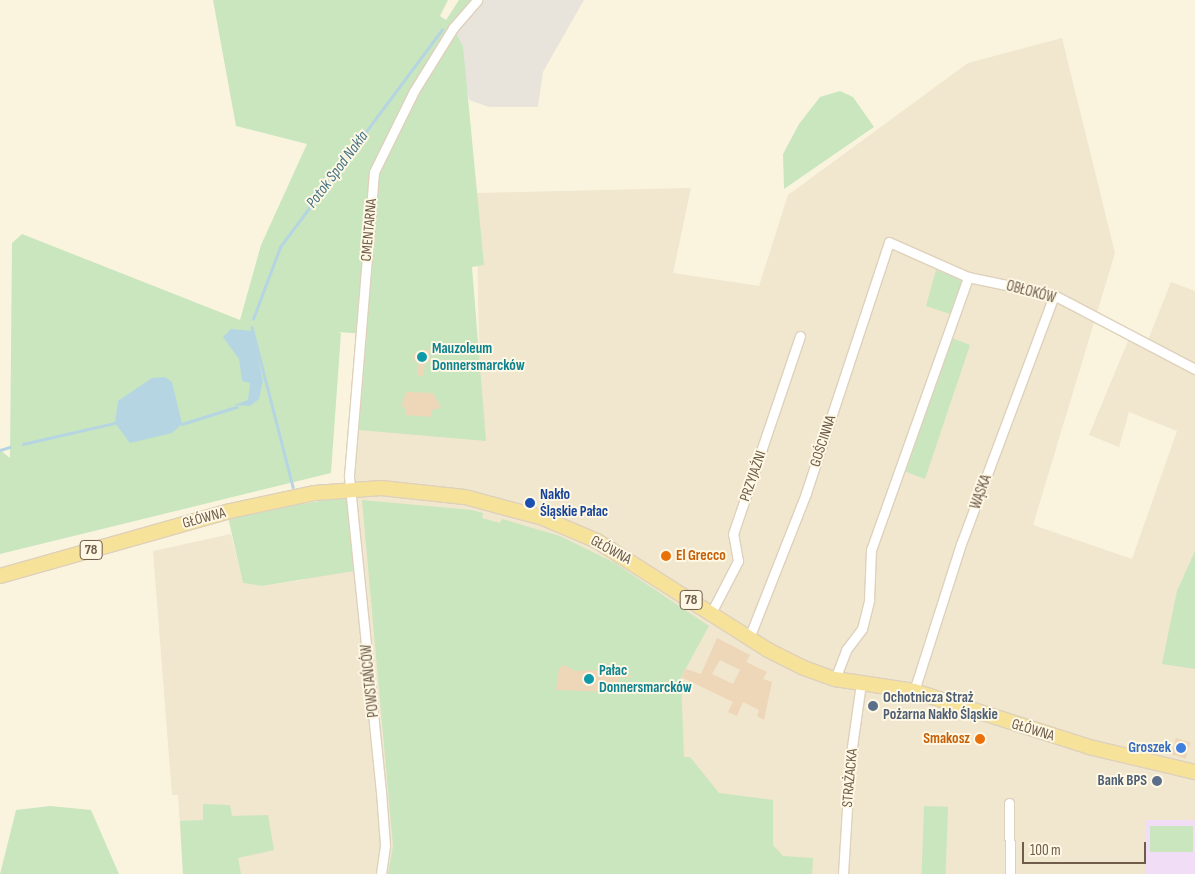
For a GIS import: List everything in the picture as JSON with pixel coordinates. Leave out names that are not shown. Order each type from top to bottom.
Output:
[{"type":"main road","name":"GŁÓWNA","points":[[0,576],[230,511],[350,489],[443,493],[543,518],[610,548],[784,659],[835,679],[914,691],[1089,747],[1195,772]]},
{"type":"street","name":"CMENTARNA","points":[[350,489],[374,172],[414,91],[453,28],[477,0]]},
{"type":"street","name":"OBŁOKÓW","points":[[888,242],[968,277],[1054,295],[1195,369]]},
{"type":"street","name":"GOŚCINNA","points":[[749,638],[806,493],[888,242]]},
{"type":"street","points":[[835,679],[846,650],[862,629],[869,600],[871,550],[968,277]]},
{"type":"street","name":"WĄSKA","points":[[914,691],[961,544],[1054,295]]},
{"type":"street","name":"PRZYJAŹNI","points":[[711,613],[738,561],[733,534],[800,336]]},
{"type":"street","name":"POWSTAŃCÓW","points":[[350,489],[381,792],[385,845],[381,874]]},
{"type":"street","name":"STRAŻACKA","points":[[843,874],[850,761],[861,683]]},
{"type":"street","points":[[1009,803],[1010,874]]},
{"type":"shaded area","points":[[483,0],[584,0],[543,72],[538,107],[489,107],[469,100],[455,34]]},
{"type":"shaded area","points":[[1062,38],[1115,253],[1033,525],[1132,559],[1177,431],[1129,412],[1119,447],[1089,435],[1130,336],[1146,345],[1171,282],[1195,291],[1195,874],[183,874],[178,795],[172,795],[153,551],[231,534],[243,583],[262,586],[303,580],[348,496],[367,334],[479,346],[476,193],[691,188],[673,273],[759,286],[788,195],[968,63]]},
{"type":"shaded area","points":[[1145,820],[1195,820],[1195,874],[1145,874]]},
{"type":"green space","points":[[213,0],[448,0],[440,16],[446,20],[459,0],[477,0],[453,28],[463,46],[484,265],[472,267],[486,441],[359,430],[367,334],[337,332],[341,333],[331,473],[0,554],[0,450],[10,458],[12,243],[22,234],[240,320],[261,245],[307,144],[236,126]]},
{"type":"green space","points":[[840,91],[853,97],[874,127],[784,189],[783,154],[799,124],[820,97]]},
{"type":"green space","points":[[936,270],[963,280],[950,314],[926,306]]},
{"type":"green space","points":[[952,338],[970,345],[925,479],[904,471]]},
{"type":"green space","points":[[348,496],[354,571],[262,586],[243,583],[228,517]]},
{"type":"green space","points":[[362,500],[472,510],[483,513],[482,518],[500,523],[502,519],[560,536],[615,563],[709,626],[681,677],[684,757],[690,757],[719,793],[773,800],[773,845],[783,856],[813,858],[812,874],[388,874],[393,846]]},
{"type":"green space","points":[[1195,551],[1195,669],[1162,664],[1177,591]]},
{"type":"green space","points":[[203,804],[230,805],[232,816],[268,815],[274,850],[238,858],[241,874],[183,874],[180,821],[203,820]]},
{"type":"green space","points":[[50,806],[91,810],[119,874],[0,874],[16,810]]},
{"type":"green space","points":[[924,806],[948,807],[946,874],[922,874]]},
{"type":"green space","points":[[1150,826],[1193,826],[1193,852],[1150,852]]},
{"type":"water","points":[[231,329],[253,331],[263,381],[259,399],[250,406],[234,405],[248,400],[250,383],[242,381],[239,359],[223,337]]},
{"type":"water","points":[[165,377],[172,382],[182,424],[172,433],[130,443],[115,423],[118,401],[152,378]]},
{"type":"building","name":"Mauzoleum Donnersmarcków","points":[[429,349],[431,362],[425,362],[423,376],[417,375],[419,361],[413,361],[414,354]]},
{"type":"building","points":[[406,392],[433,393],[441,408],[432,410],[432,417],[405,415],[406,407],[401,407]]},
{"type":"building","points":[[717,638],[750,655],[746,662],[767,672],[763,679],[772,682],[764,720],[757,716],[759,710],[743,702],[737,716],[728,712],[733,702],[681,677],[686,669],[701,674]],"holes":[[[720,660],[740,670],[733,684],[712,674]]]},
{"type":"building","name":"Pałac Donnersmarcków","points":[[564,665],[575,671],[623,669],[632,677],[619,678],[616,692],[556,690],[559,668]]},
{"type":"building","name":"Groszek","points":[[1176,738],[1190,742],[1186,758],[1171,754]]},
{"type":"waterway","name":"Potok Spod Nakła","points":[[253,319],[280,247],[442,30]]},
{"type":"waterway","points":[[252,327],[293,487]]},
{"type":"waterway","name":"Potok Spod Nakła","points":[[182,424],[236,407]]},
{"type":"waterway","name":"Potok Spod Nakła","points":[[23,444],[115,423]]},
{"type":"waterway","name":"Potok Spod Nakła","points":[[0,450],[10,447]]},
{"type":"place","name":"Mauzoleum Donnersmarcków","points":[[422,357]]},
{"type":"place","name":"Nakło Śląskie Pałac","points":[[530,503]]},
{"type":"place","name":"El Grecco","points":[[666,556]]},
{"type":"place","name":"Pałac Donnersmarcków","points":[[589,679]]},
{"type":"place","name":"Ochotnicza Straż Pożarna Nakło Śląskie","points":[[873,706]]},
{"type":"place","name":"Smakosz","points":[[980,739]]},
{"type":"place","name":"Groszek","points":[[1181,748]]},
{"type":"place","name":"Bank BPS","points":[[1157,781]]}]
